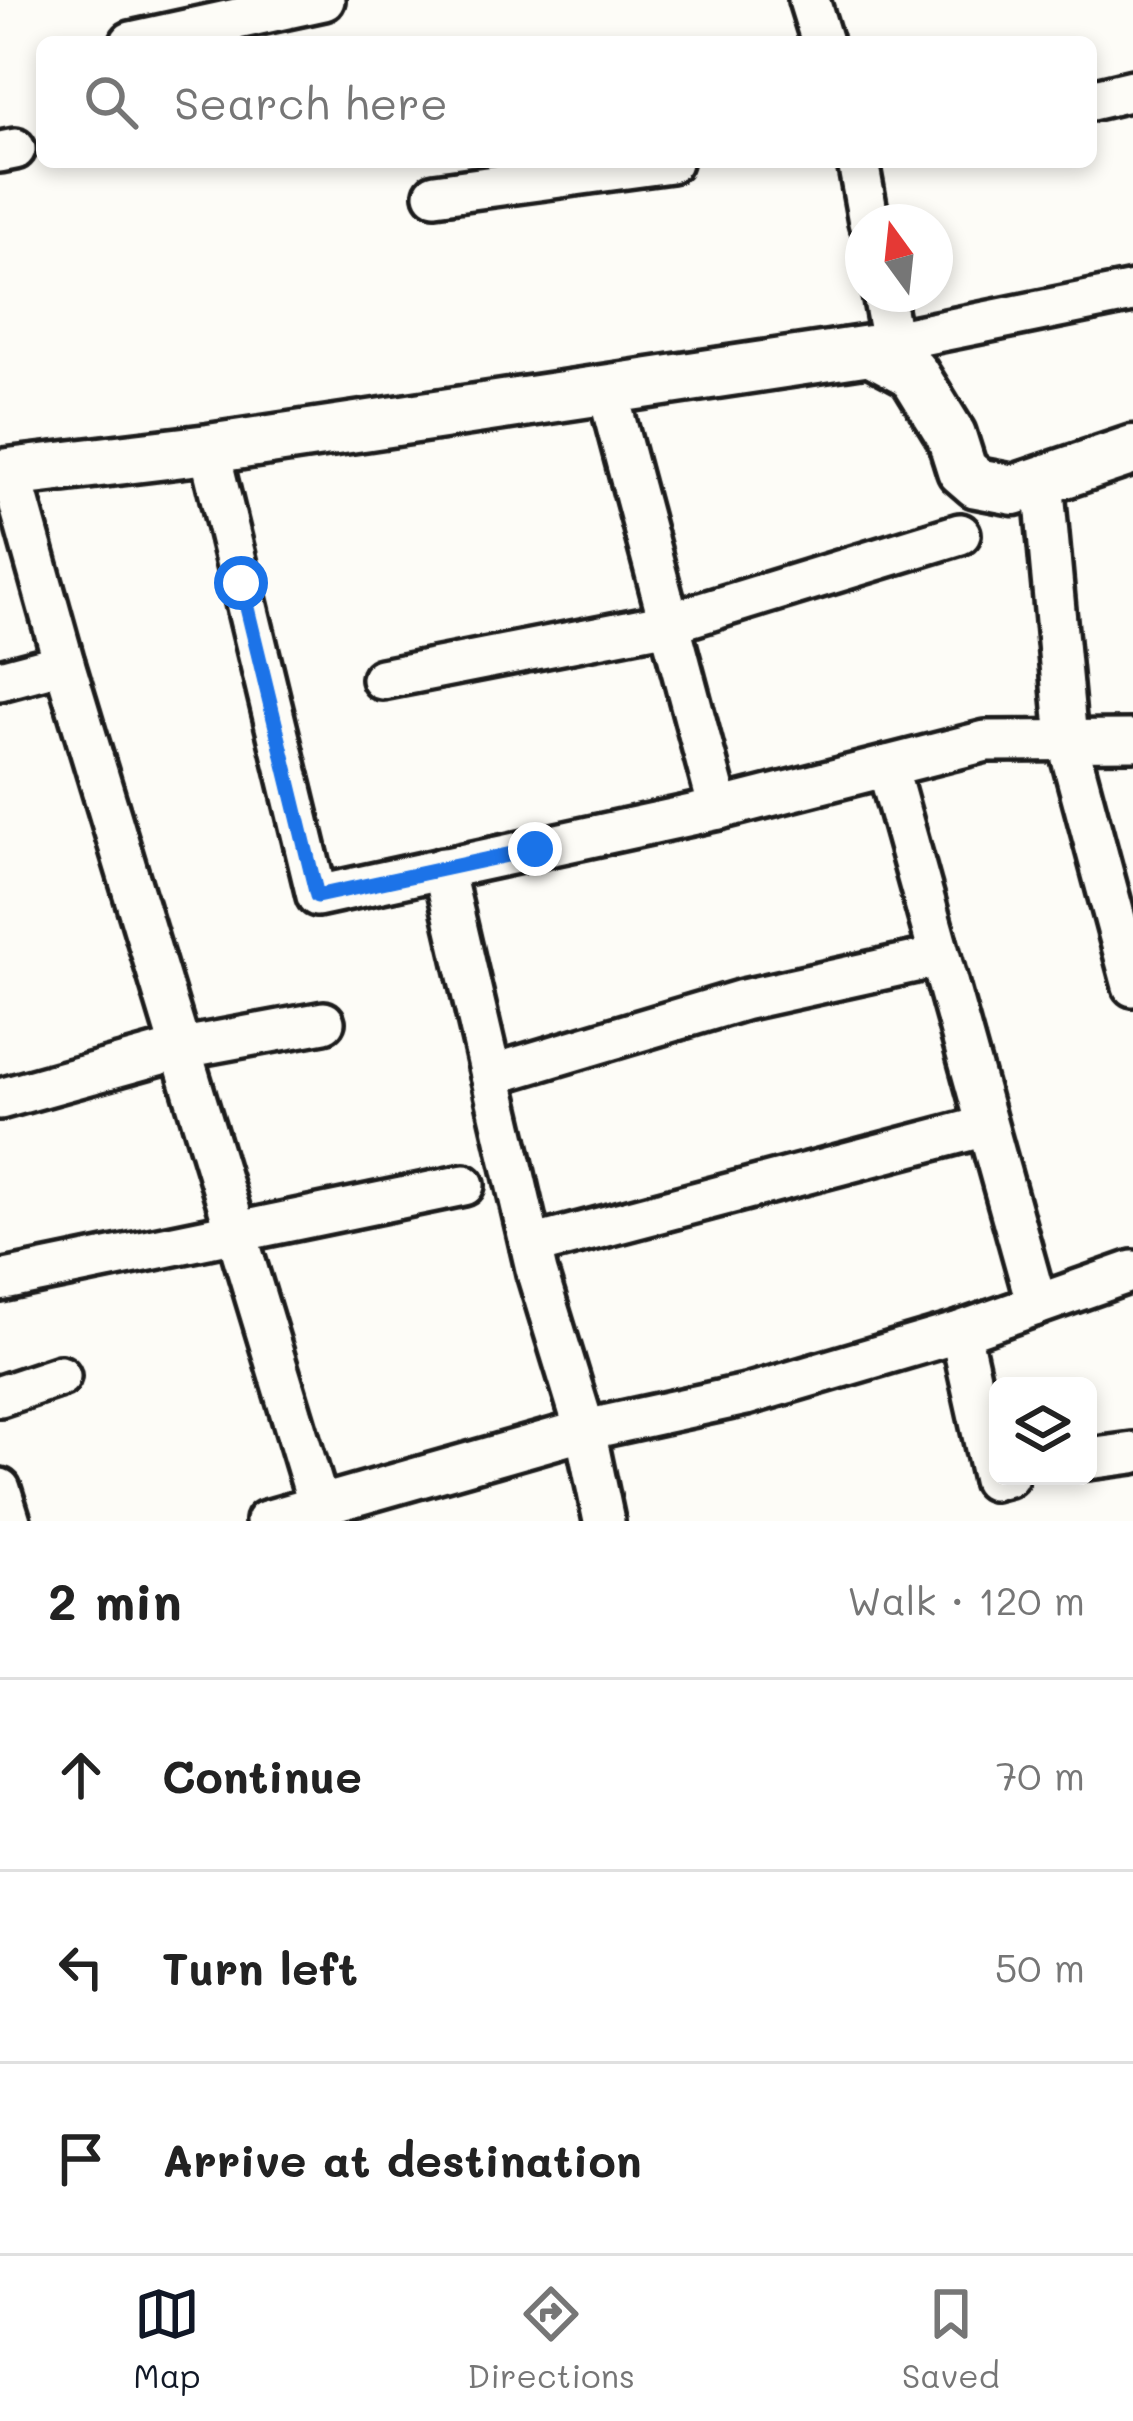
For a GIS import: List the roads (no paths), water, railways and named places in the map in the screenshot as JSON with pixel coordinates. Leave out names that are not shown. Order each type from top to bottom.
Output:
[{"type":"main road","points":[[5,474],[209,449],[870,350],[894,353],[913,373],[951,435],[962,470],[976,483],[1014,490],[1133,450]]},
{"type":"street","points":[[809,0],[820,36]]},
{"type":"street","points":[[157,36],[303,2]]},
{"type":"street","points":[[1097,99],[1133,90]]},
{"type":"street","points":[[435,194],[627,168]]},
{"type":"street","points":[[859,168],[866,204]]},
{"type":"street","points":[[886,312],[894,353],[1133,292]]},
{"type":"street","points":[[607,389],[719,809]]},
{"type":"street","points":[[209,449],[317,896],[719,809],[986,741],[1133,740]]},
{"type":"street","points":[[5,474],[319,1506]]},
{"type":"street","points":[[1043,480],[1066,740],[1133,986]]},
{"type":"street","points":[[382,679],[669,623],[960,534]]},
{"type":"street","points":[[0,680],[64,663]]},
{"type":"street","points":[[887,766],[1037,1305]]},
{"type":"street","points":[[443,868],[531,1246],[585,1430],[604,1521]]},
{"type":"street","points":[[491,1075],[743,1000],[938,957]]},
{"type":"street","points":[[0,1099],[183,1048],[324,1022]]},
{"type":"street","points":[[531,1246],[986,1126]]},
{"type":"street","points":[[0,1281],[464,1185]]},
{"type":"street","points":[[266,1521],[585,1430],[746,1395],[960,1332],[1133,1271]]},
{"type":"street","points":[[960,1332],[989,1458]]},
{"type":"street","points":[[0,1396],[60,1376]]},
{"type":"street","points":[[1097,1458],[1133,1453]]},
{"type":"street","points":[[0,1489],[10,1521]]}]
